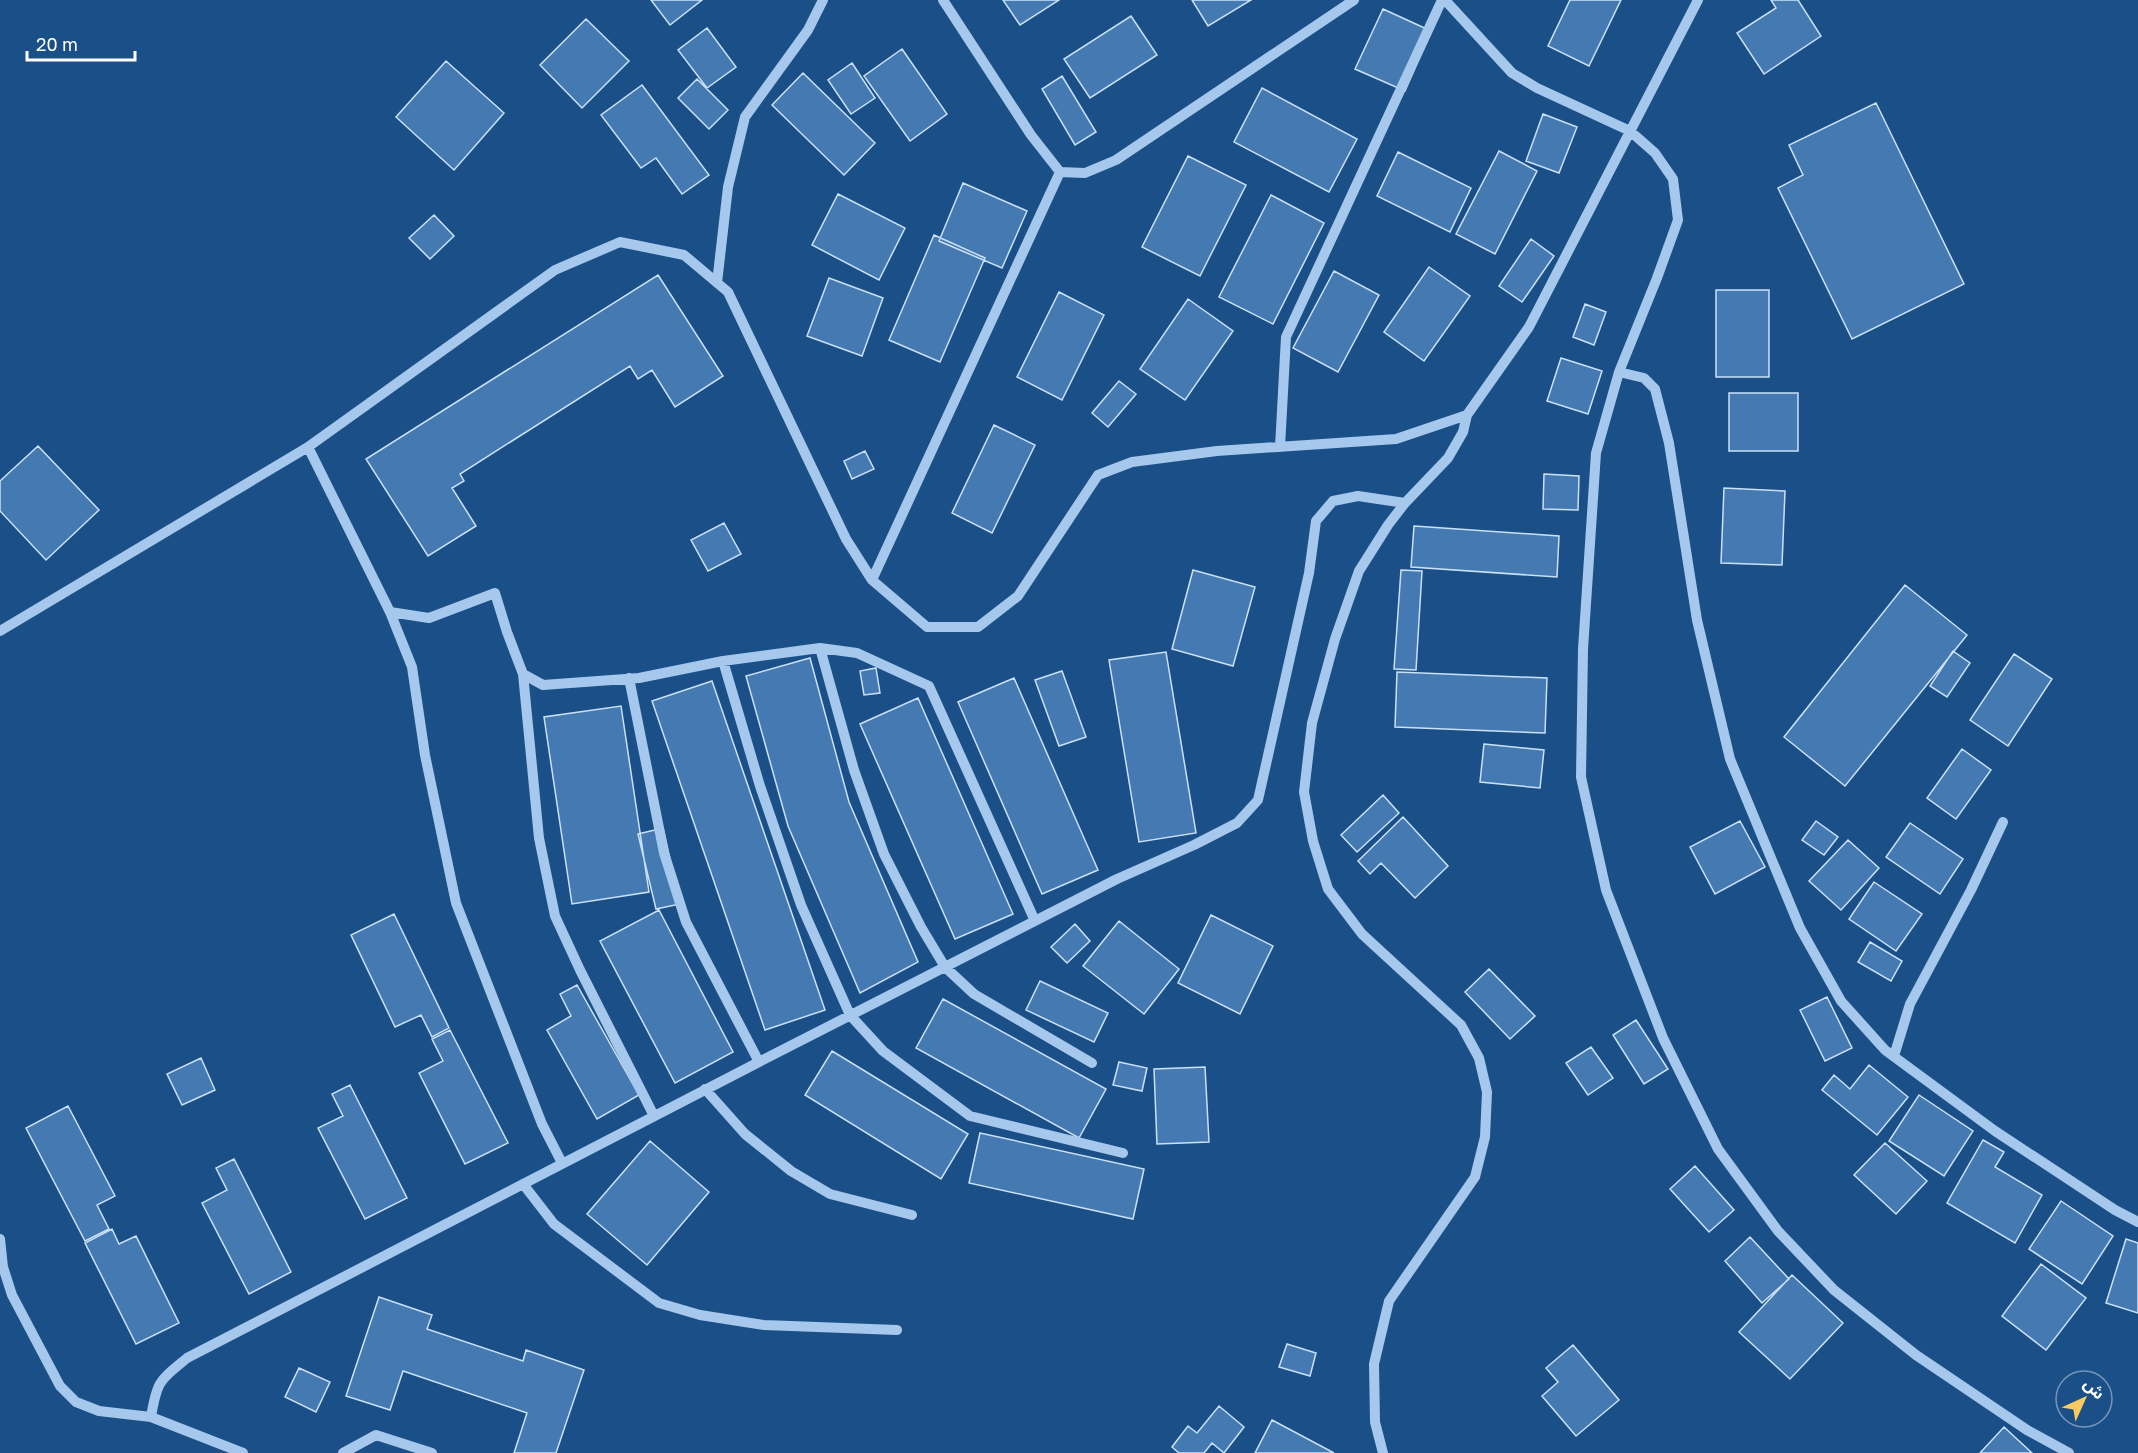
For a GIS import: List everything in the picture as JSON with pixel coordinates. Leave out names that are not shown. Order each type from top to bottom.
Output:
[{"type":"street","points":[[717,283],[728,187],[745,117],[808,30],[823,0]]},
{"type":"street","points":[[943,0],[1031,135],[1060,172]]},
{"type":"street","points":[[1060,172],[1085,172],[1116,160],[1354,0]]},
{"type":"street","points":[[1280,447],[1286,337],[1443,0],[1512,73],[1537,88],[1630,131],[1655,153],[1673,179],[1678,220],[1619,372],[1596,453],[1583,649],[1581,777],[1606,890],[1663,1038],[1718,1149],[1778,1231],[1834,1290],[1916,1355],[2027,1430],[2069,1453]]},
{"type":"street","points":[[1383,1453],[1375,1422],[1374,1364],[1389,1301],[1475,1177],[1485,1137],[1487,1092],[1479,1058],[1461,1025],[1362,934],[1328,889],[1313,841],[1304,792],[1312,723],[1335,639],[1359,571],[1405,503],[1448,458],[1463,432],[1467,415],[1529,327],[1698,0]]},
{"type":"street","points":[[872,580],[1060,172]]},
{"type":"street","points":[[0,631],[308,447],[555,270],[620,242],[684,255],[728,292],[846,539],[872,580],[927,627],[978,627],[1018,596],[1098,475],[1132,462],[1217,452],[1396,439],[1467,415]]},
{"type":"street","points":[[1619,372],[1644,378],[1655,389],[1669,443],[1696,620],[1730,759],[1800,928],[1842,1001],[1885,1050],[1995,1131],[2115,1210],[2138,1222]]},
{"type":"street","points":[[308,447],[390,612],[412,667],[425,755],[456,903],[542,1124],[562,1163]]},
{"type":"street","points":[[151,1417],[155,1390],[165,1376],[187,1358],[850,1015],[1117,879],[1237,823],[1258,800],[1309,573],[1316,522],[1333,501],[1358,496],[1405,503]]},
{"type":"street","points":[[390,612],[429,618],[495,594],[523,674],[539,838],[555,916],[654,1116]]},
{"type":"street","points":[[523,674],[543,685],[629,678],[723,661],[820,648],[857,653],[929,686],[1035,921]]},
{"type":"street","points":[[820,648],[855,770],[884,854],[921,927],[945,967],[974,994],[1092,1063]]},
{"type":"street","points":[[723,661],[760,786],[801,905],[850,1015],[883,1052],[970,1116],[1123,1153]]},
{"type":"street","points":[[629,678],[664,854],[686,922],[759,1062]]},
{"type":"street","points":[[1894,1056],[1910,1004],[1971,890],[2003,822]]},
{"type":"street","points":[[705,1089],[745,1134],[791,1171],[830,1194],[912,1215]]},
{"type":"street","points":[[523,1184],[554,1224],[659,1303],[700,1315],[764,1325],[897,1330]]},
{"type":"street","points":[[0,1239],[3,1268],[12,1294],[60,1386],[76,1402],[99,1411],[151,1417],[243,1453]]},
{"type":"street","points":[[343,1453],[376,1435],[432,1453]]},
{"type":"building","points":[[651,0],[702,0],[670,25]]},
{"type":"building","points":[[1003,0],[1059,0],[1020,25]]},
{"type":"building","points":[[1192,0],[1251,0],[1208,26]]},
{"type":"building","points":[[1570,0],[1621,0],[1589,66],[1548,46]]},
{"type":"building","points":[[1771,0],[1798,0],[1821,36],[1764,74],[1737,33],[1776,8]]},
{"type":"building","points":[[1383,9],[1431,31],[1405,91],[1355,69]]},
{"type":"building","points":[[1131,16],[1157,55],[1090,98],[1064,59]]},
{"type":"building","points":[[586,19],[629,61],[582,108],[540,65]]},
{"type":"building","points":[[707,28],[736,67],[707,88],[678,50]]},
{"type":"building","points":[[902,49],[947,114],[910,141],[864,76]]},
{"type":"building","points":[[446,61],[504,113],[454,170],[396,117]]},
{"type":"building","points":[[852,63],[875,98],[851,114],[828,80]]},
{"type":"building","points":[[803,73],[875,143],[844,175],[772,105]]},
{"type":"building","points":[[1062,76],[1096,132],[1075,145],[1042,89]]},
{"type":"building","points":[[697,79],[728,110],[709,129],[678,98]]},
{"type":"building","points":[[642,85],[709,175],[682,194],[656,158],[641,168],[601,115]]},
{"type":"building","points":[[1262,88],[1357,139],[1329,192],[1234,142]]},
{"type":"building","points":[[1876,103],[1964,284],[1852,339],[1778,188],[1803,175],[1789,145]]},
{"type":"building","points":[[1543,114],[1577,127],[1559,173],[1526,161]]},
{"type":"building","points":[[1499,151],[1537,171],[1495,254],[1456,234]]},
{"type":"building","points":[[1398,152],[1471,188],[1450,232],[1377,196]]},
{"type":"building","points":[[1188,156],[1246,185],[1200,276],[1142,247]]},
{"type":"building","points":[[963,183],[1027,211],[1002,268],[939,241]]},
{"type":"building","points":[[838,194],[905,228],[879,280],[812,245]]},
{"type":"building","points":[[1271,195],[1324,223],[1273,324],[1219,297]]},
{"type":"building","points":[[434,215],[454,236],[430,259],[409,238]]},
{"type":"building","points":[[934,235],[985,258],[940,362],[889,340]]},
{"type":"building","points":[[1531,239],[1554,256],[1522,302],[1499,286]]},
{"type":"building","points":[[1429,267],[1470,296],[1424,361],[1384,332]]},
{"type":"building","points":[[1334,271],[1379,295],[1338,372],[1293,348]]},
{"type":"building","points":[[658,275],[723,376],[675,407],[652,370],[638,379],[630,366],[460,474],[464,481],[452,488],[476,526],[428,556],[366,459]]},
{"type":"building","points":[[829,278],[883,298],[862,356],[807,336]]},
{"type":"building","points":[[1716,290],[1769,290],[1769,377],[1716,377]]},
{"type":"building","points":[[1059,292],[1104,315],[1062,400],[1017,377]]},
{"type":"building","points":[[1188,299],[1233,331],[1185,400],[1140,369]]},
{"type":"building","points":[[1585,304],[1606,312],[1594,345],[1573,337]]},
{"type":"building","points":[[1561,358],[1602,371],[1588,414],[1547,401]]},
{"type":"building","points":[[1119,381],[1136,394],[1108,427],[1092,413]]},
{"type":"building","points":[[1729,393],[1798,393],[1798,451],[1729,451]]},
{"type":"building","points":[[994,425],[1035,445],[992,533],[952,513]]},
{"type":"building","points":[[38,446],[99,510],[46,560],[0,511],[0,481]]},
{"type":"building","points":[[865,451],[874,469],[852,479],[844,461]]},
{"type":"building","points":[[1544,474],[1579,476],[1578,510],[1543,509]]},
{"type":"building","points":[[1724,488],[1785,491],[1782,565],[1721,563]]},
{"type":"building","points":[[724,523],[741,554],[708,571],[691,540]]},
{"type":"building","points":[[1414,526],[1559,536],[1557,577],[1411,567]]},
{"type":"building","points":[[1193,570],[1255,587],[1233,666],[1172,649]]},
{"type":"building","points":[[1401,570],[1422,571],[1416,670],[1394,669]]},
{"type":"building","points":[[1905,585],[1967,635],[1845,786],[1784,737]]},
{"type":"building","points":[[1953,651],[1970,663],[1947,697],[1930,686]]},
{"type":"building","points":[[1166,652],[1196,833],[1139,842],[1109,660]]},
{"type":"building","points":[[2014,654],[2052,679],[2008,746],[1970,720]]},
{"type":"building","points":[[810,658],[849,802],[918,962],[860,993],[788,826],[746,676]]},
{"type":"building","points":[[876,668],[880,693],[864,695],[860,671]]},
{"type":"building","points":[[1062,671],[1086,737],[1059,746],[1035,680]]},
{"type":"building","points":[[1397,672],[1547,678],[1545,733],[1395,727]]},
{"type":"building","points":[[1014,678],[1098,870],[1042,894],[958,702]]},
{"type":"building","points":[[712,681],[825,1010],[765,1030],[652,701]]},
{"type":"building","points":[[918,698],[1013,914],[955,939],[860,724]]},
{"type":"building","points":[[621,706],[649,892],[572,904],[544,717]]},
{"type":"building","points":[[1484,744],[1544,750],[1540,788],[1480,782]]},
{"type":"building","points":[[1962,749],[1991,770],[1956,819],[1927,798]]},
{"type":"building","points":[[1383,795],[1399,813],[1357,852],[1341,835]]},
{"type":"building","points":[[1403,817],[1448,866],[1415,898],[1381,863],[1370,874],[1358,861]]},
{"type":"building","points":[[1740,821],[1765,867],[1715,894],[1690,847]]},
{"type":"building","points":[[1816,821],[1838,837],[1824,855],[1802,840]]},
{"type":"building","points":[[1910,823],[1963,859],[1940,894],[1886,857]]},
{"type":"building","points":[[663,828],[680,904],[656,909],[638,834]]},
{"type":"building","points":[[1848,840],[1879,868],[1841,910],[1809,881]]},
{"type":"building","points":[[1874,882],[1922,914],[1896,951],[1849,919]]},
{"type":"building","points":[[659,910],[733,1052],[675,1083],[600,941]]},
{"type":"building","points":[[394,914],[449,1028],[432,1037],[421,1015],[395,1027],[351,935]]},
{"type":"building","points":[[1211,915],[1273,946],[1240,1014],[1178,983]]},
{"type":"building","points":[[1119,921],[1179,969],[1144,1014],[1083,966]]},
{"type":"building","points":[[1075,924],[1090,941],[1067,963],[1051,947]]},
{"type":"building","points":[[1870,942],[1902,961],[1891,981],[1858,962]]},
{"type":"building","points":[[1489,969],[1535,1016],[1510,1039],[1465,992]]},
{"type":"building","points":[[1040,981],[1108,1013],[1094,1042],[1026,1010]]},
{"type":"building","points":[[577,985],[639,1095],[597,1119],[547,1030],[571,1016],[560,994]]},
{"type":"building","points":[[1827,997],[1852,1048],[1825,1061],[1800,1010]]},
{"type":"building","points":[[943,999],[1106,1089],[1079,1138],[916,1048]]},
{"type":"building","points":[[1636,1020],[1668,1069],[1644,1084],[1613,1035]]},
{"type":"building","points":[[450,1030],[508,1143],[465,1164],[419,1073],[443,1061],[432,1039]]},
{"type":"building","points":[[1591,1047],[1613,1078],[1588,1095],[1566,1063]]},
{"type":"building","points":[[832,1051],[968,1134],[941,1179],[805,1095]]},
{"type":"building","points":[[201,1058],[215,1090],[182,1105],[167,1074]]},
{"type":"building","points":[[1119,1062],[1147,1068],[1142,1091],[1113,1085]]},
{"type":"building","points":[[1869,1065],[1908,1097],[1877,1135],[1822,1090],[1834,1075],[1850,1089]]},
{"type":"building","points":[[1205,1067],[1209,1142],[1157,1144],[1154,1069]]},
{"type":"building","points":[[350,1085],[407,1198],[365,1219],[318,1128],[343,1116],[332,1094]]},
{"type":"building","points":[[1919,1095],[1973,1131],[1944,1176],[1889,1141]]},
{"type":"building","points":[[68,1106],[115,1196],[97,1205],[109,1229],[85,1241],[26,1128]]},
{"type":"building","points":[[980,1133],[1144,1169],[1133,1219],[969,1183]]},
{"type":"building","points":[[1983,1140],[2004,1152],[1995,1167],[2042,1195],[2015,1243],[1947,1203]]},
{"type":"building","points":[[650,1141],[709,1192],[647,1265],[587,1214]]},
{"type":"building","points":[[1885,1143],[1927,1181],[1896,1214],[1854,1175]]},
{"type":"building","points":[[234,1159],[291,1272],[249,1294],[202,1203],[227,1190],[216,1168]]},
{"type":"building","points":[[1695,1166],[1734,1210],[1709,1232],[1670,1189]]},
{"type":"building","points":[[2061,1201],[2113,1236],[2082,1284],[2029,1249]]},
{"type":"building","points":[[112,1229],[119,1244],[136,1236],[179,1323],[136,1344],[85,1243]]},
{"type":"building","points":[[1750,1237],[1789,1279],[1762,1303],[1725,1261]]},
{"type":"building","points":[[2126,1239],[2138,1243],[2138,1313],[2106,1303]]},
{"type":"building","points":[[2041,1264],[2086,1298],[2046,1350],[2002,1316]]},
{"type":"building","points":[[1792,1275],[1843,1323],[1790,1379],[1739,1332]]},
{"type":"building","points":[[379,1297],[432,1315],[427,1329],[523,1361],[526,1350],[584,1370],[556,1453],[514,1453],[527,1413],[403,1371],[390,1410],[346,1396]]},
{"type":"building","points":[[1287,1344],[1316,1353],[1310,1376],[1279,1367]]},
{"type":"building","points":[[1573,1345],[1619,1400],[1576,1436],[1542,1396],[1558,1382],[1546,1368]]},
{"type":"building","points":[[299,1368],[330,1382],[316,1412],[285,1397]]},
{"type":"building","points":[[1219,1406],[1244,1427],[1224,1453],[1212,1443],[1204,1453],[1179,1453],[1172,1447],[1188,1426],[1197,1433]]},
{"type":"building","points":[[1272,1420],[1334,1453],[1255,1453]]},
{"type":"building","points":[[2004,1427],[2032,1453],[1980,1453]]}]
